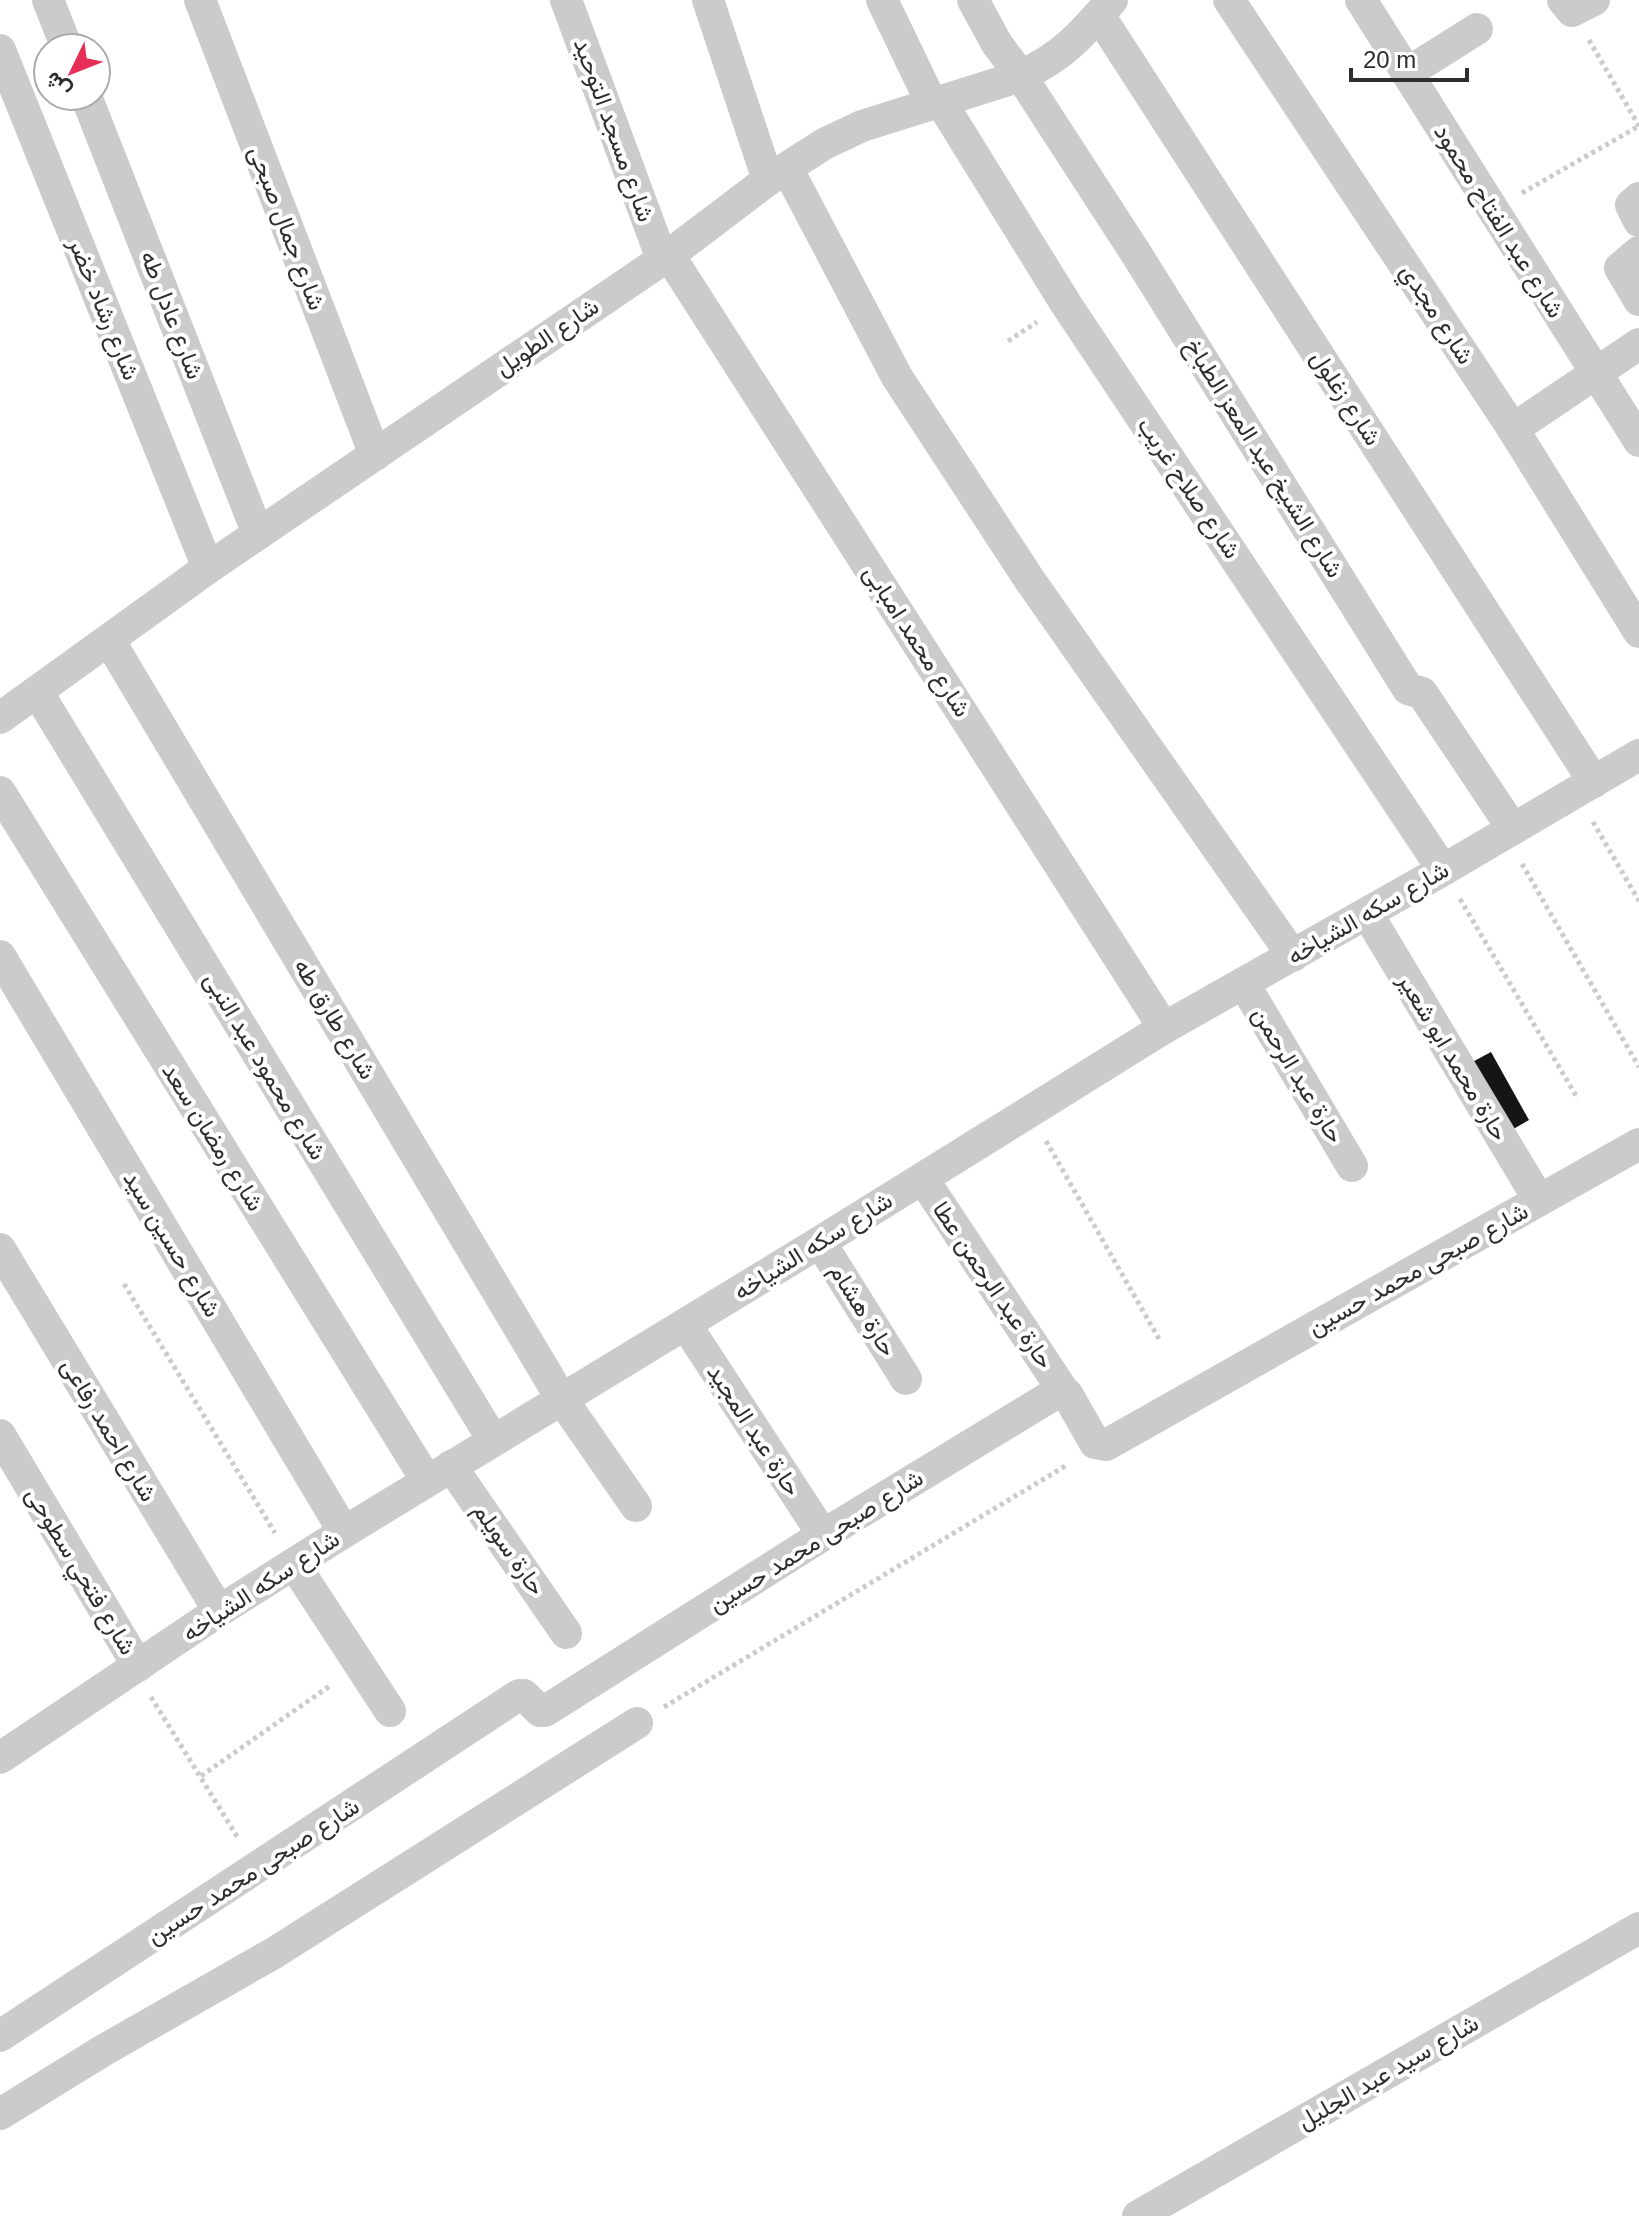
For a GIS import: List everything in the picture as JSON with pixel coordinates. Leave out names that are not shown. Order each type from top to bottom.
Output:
[{"type":"street","points":[[48,0],[61,32]]},
{"type":"street","name":"شارع جمال صبحى","points":[[200,0],[375,455]]},
{"type":"street","name":"شارع مسجد التوحيد","points":[[566,0],[666,257]]},
{"type":"street","points":[[708,0],[777,174],[897,377],[1029,579],[1293,956]]},
{"type":"street","name":"شارع صلاح غريب","points":[[882,0],[936,103],[1443,870]]},
{"type":"street","name":"شارع الشيخ عبد المعز الطباخ","points":[[973,0],[997,44],[1146,268],[1408,689],[1422,693],[1509,831]]},
{"type":"street","name":"شارع مجدي","points":[[1229,0],[1513,429],[1639,632]]},
{"type":"street","name":"شارع عبد الفتاح محمود","points":[[1361,0],[1639,441]]},
{"type":"street","name":"شارع الطويل","points":[[0,718],[208,568],[666,257],[777,174],[824,144],[862,126],[1021,76],[1066,51],[1105,7]]},
{"type":"street","name":"شارع زغلول","points":[[1105,7],[1585,787]]},
{"type":"street","points":[[1407,73],[1477,29]]},
{"type":"street","name":"شارع رشاد خضر","points":[[0,50],[208,568]]},
{"type":"street","name":"شارع عادل طه","points":[[92,112],[258,534]]},
{"type":"street","points":[[1639,198],[1631,205],[1639,221]]},
{"type":"street","points":[[1639,252],[1620,268],[1639,300]]},
{"type":"street","name":"شارع محمد امبابى","points":[[666,257],[1164,1028]]},
{"type":"street","points":[[1513,429],[1639,344]]},
{"type":"street","name":"شارع طارق طه","points":[[109,640],[561,1398],[636,1506]]},
{"type":"street","name":"شارع محمود عبد النبى","points":[[38,693],[493,1440]]},
{"type":"street","name":"شارع سكه الشياخه","points":[[0,1758],[219,1611],[344,1532],[686,1325],[1164,1028],[1639,755]]},
{"type":"street","name":"شارع رمضان سعد","points":[[0,792],[439,1473]]},
{"type":"street","name":"حارة محمد ابو شعير","points":[[1367,913],[1539,1200]]},
{"type":"street","name":"شارع حسين سيد","points":[[0,956],[344,1532]]},
{"type":"street","name":"حارة عبد الرحمن","points":[[1244,984],[1352,1166]]},
{"type":"street","name":"شارع صبحى محمد حسين","points":[[1099,1445],[1106,1445],[1639,1144]]},
{"type":"street","name":"حارة عبد الرحمن عطا","points":[[923,1179],[1064,1392]]},
{"type":"street","name":"حارة هشام","points":[[820,1242],[906,1379]]},
{"type":"street","name":"شارع احمد رفاعى","points":[[0,1249],[219,1611]]},
{"type":"street","name":"حارة عبد المجيد","points":[[686,1325],[823,1535]]},
{"type":"street","name":"شارع صبحى محمد حسين","points":[[0,2036],[519,1695],[524,1695],[540,1711],[545,1711],[823,1535],[1058,1392],[1064,1392]]},
{"type":"street","points":[[1064,1392],[1099,1445]]},
{"type":"street","name":"شارع فتحي سطوحى","points":[[0,1435],[136,1667]]},
{"type":"street","name":"حارة سويلم","points":[[439,1473],[566,1633]]},
{"type":"street","points":[[294,1564],[390,1711]]},
{"type":"street","points":[[0,2114],[300,1937],[637,1723]]},
{"type":"street","name":"شارع سيد عبد الجليل","points":[[1138,2216],[1639,1928]]},
{"type":"path","points":[[1492,211],[1639,126],[1576,4]]},
{"type":"path","points":[[1585,787],[1639,901]]},
{"type":"path","points":[[1509,831],[1639,1067]]},
{"type":"path","points":[[1443,870],[1578,1099]]},
{"type":"path","points":[[1030,1112],[1159,1339]]},
{"type":"path","points":[[124,1284],[294,1564]]},
{"type":"path","points":[[637,1723],[1099,1445]]},
{"type":"path","points":[[201,1776],[361,1665]]},
{"type":"path","points":[[136,1667],[256,1869]]},
{"type":"building","points":[[1491,1052],[1529,1120],[1501,1136],[1463,1067]]}]
